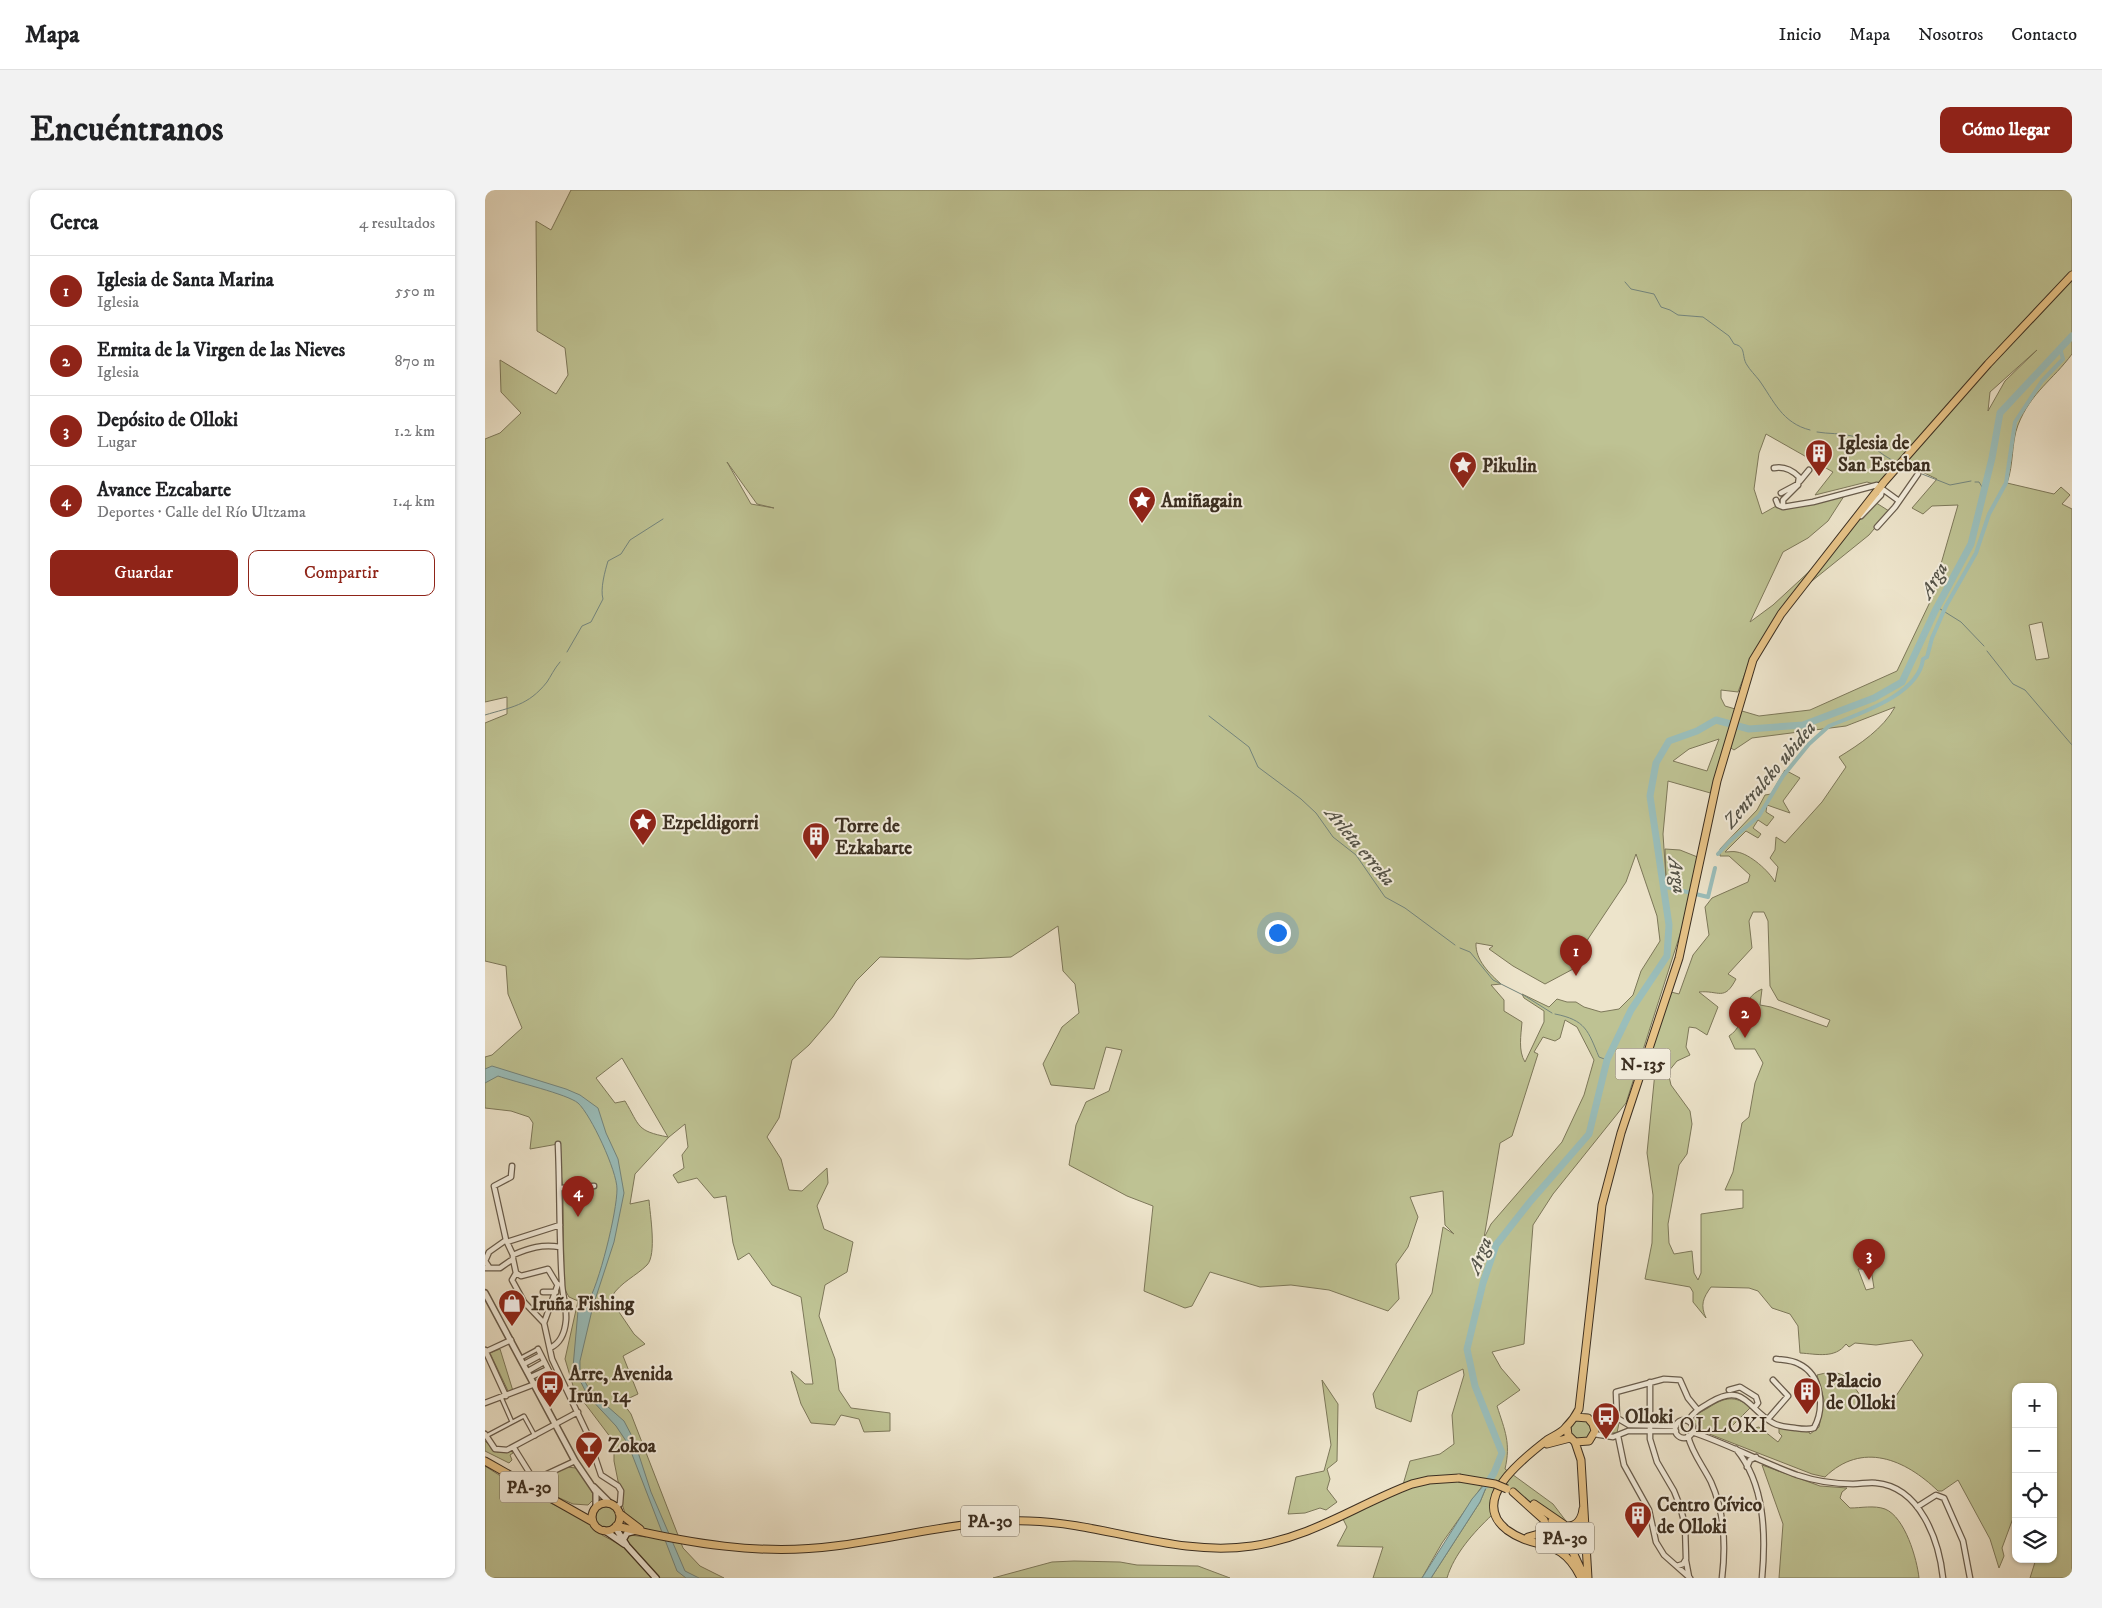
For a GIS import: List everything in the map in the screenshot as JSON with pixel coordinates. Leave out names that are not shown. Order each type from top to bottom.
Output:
[{"type":"highway","name":"N-135","points":[[1567,1427],[1575,1417],[1581,1392],[1601,1205],[1621,1133],[1681,949],[1707,823],[1730,734],[1753,660],[1771,629],[1851,523],[1988,364],[2072,275]]},
{"type":"highway","name":"N-135","points":[[1581,1392],[1588,1418],[1594,1427],[1594,1434]]},
{"type":"highway","points":[[1575,1417],[1588,1418]]},
{"type":"highway","points":[[1581,1460],[1567,1427],[1539,1447],[1505,1478],[1495,1496],[1493,1510],[1504,1528],[1518,1536],[1562,1552],[1584,1578]]},
{"type":"highway","points":[[1584,1578],[1581,1460],[1585,1442],[1594,1434]]},
{"type":"highway","points":[[1539,1447],[1573,1440],[1585,1442]]},
{"type":"highway","name":"PA-30","points":[[485,1461],[538,1493],[574,1510],[593,1522],[597,1528],[604,1530],[616,1526],[696,1544],[757,1549],[809,1549],[880,1539],[951,1525],[992,1521],[1029,1521],[1074,1525],[1175,1545],[1235,1548],[1299,1535],[1412,1484],[1429,1480],[1459,1478],[1495,1484],[1535,1505],[1563,1534],[1578,1561],[1584,1578]]},
{"type":"highway","points":[[1495,1496],[1497,1515],[1509,1529],[1529,1537],[1542,1534],[1545,1529],[1544,1520],[1510,1491]]},
{"type":"highway","points":[[1535,1505],[1563,1525],[1570,1526],[1579,1520],[1582,1513],[1583,1494]]},
{"type":"highway","name":"PA-30","points":[[574,1510],[595,1508],[600,1504],[615,1508],[632,1525],[652,1534]]},
{"type":"highway","points":[[593,1522],[595,1508]]},
{"type":"highway","points":[[615,1508],[619,1520],[616,1526]]},
{"type":"main road","points":[[616,1526],[627,1546],[656,1578]]},
{"type":"main road","points":[[604,1530],[627,1546]]},
{"type":"main road","points":[[623,1540],[627,1533],[635,1531]]},
{"type":"street","points":[[1774,468],[1782,467],[1790,470],[1796,474],[1799,483]]},
{"type":"street","points":[[1783,507],[1783,500],[1809,470]]},
{"type":"street","points":[[1877,528],[1918,474]]},
{"type":"street","points":[[1781,493],[1799,483]]},
{"type":"street","points":[[1776,500],[1778,505],[1783,507],[1813,502],[1837,494],[1877,485],[1899,501]]},
{"type":"street","points":[[544,1322],[559,1284],[561,1188],[558,1144]]},
{"type":"street","points":[[485,1293],[575,1461],[592,1485],[615,1508],[619,1504],[621,1491],[618,1486],[601,1475],[587,1433],[552,1359],[544,1322],[524,1302],[512,1280],[516,1273],[513,1257],[506,1241],[494,1186],[511,1177],[513,1166]]},
{"type":"street","points":[[561,1188],[594,1186]]},
{"type":"street","points":[[560,1225],[506,1241],[489,1252],[485,1262],[487,1268],[500,1268],[513,1257],[542,1245],[560,1247]]},
{"type":"street","points":[[516,1273],[521,1276],[548,1268],[566,1299],[564,1334],[560,1342],[550,1348]]},
{"type":"street","points":[[543,1292],[556,1292]]},
{"type":"street","points":[[511,1340],[485,1352],[512,1422]]},
{"type":"street","points":[[485,1403],[535,1384],[551,1375],[538,1349],[521,1358]]},
{"type":"street","points":[[524,1364],[541,1356]]},
{"type":"street","points":[[1688,1421],[1697,1409],[1719,1397],[1733,1395],[1744,1398],[1768,1419],[1780,1426],[1811,1430],[1816,1425],[1820,1402],[1817,1384],[1807,1369],[1797,1363],[1775,1359]]},
{"type":"street","points":[[528,1371],[544,1362]]},
{"type":"street","points":[[531,1377],[548,1369]]},
{"type":"street","points":[[1617,1418],[1617,1392],[1673,1378],[1680,1380],[1688,1398],[1697,1409]]},
{"type":"street","points":[[1768,1419],[1788,1396],[1773,1380]]},
{"type":"street","points":[[1651,1382],[1650,1428],[1652,1452],[1680,1506],[1685,1525],[1686,1559],[1689,1578]]},
{"type":"street","points":[[1729,1390],[1740,1387],[1756,1397],[1758,1403],[1755,1407]]},
{"type":"street","points":[[534,1435],[524,1416],[485,1435],[495,1449],[501,1451],[514,1448],[534,1435],[578,1412]]},
{"type":"street","points":[[1588,1418],[1617,1418],[1629,1425],[1650,1428],[1676,1428]]},
{"type":"street","points":[[1676,1428],[1680,1421],[1688,1421]]},
{"type":"street","points":[[1688,1421],[1692,1432]]},
{"type":"street","points":[[1623,1422],[1620,1434],[1624,1465],[1649,1510],[1656,1542],[1665,1555],[1689,1578]]},
{"type":"street","points":[[1594,1434],[1620,1434],[1650,1428]]},
{"type":"street","points":[[1676,1428],[1679,1436],[1687,1436],[1692,1432]]},
{"type":"street","points":[[1692,1432],[1733,1447],[1797,1475],[1817,1481],[1843,1484],[1873,1482],[1891,1486],[1910,1498],[1917,1507],[1935,1543],[1943,1578]]},
{"type":"street","points":[[1687,1436],[1692,1450],[1710,1481],[1722,1514],[1725,1546],[1723,1578]]},
{"type":"street","points":[[1733,1447],[1747,1467],[1760,1505],[1765,1537],[1762,1578]]},
{"type":"street","points":[[514,1448],[534,1480],[575,1461]]},
{"type":"street","points":[[1747,1467],[1750,1460],[1756,1457]]},
{"type":"street","points":[[592,1485],[597,1496],[595,1508]]},
{"type":"street","points":[[1917,1507],[1936,1495],[1944,1498],[1963,1542],[1970,1578]]},
{"type":"street","points":[[1677,1566],[1683,1564],[1686,1559]]},
{"type":"green space","points":[[571,190],[2072,190],[2072,354],[2036,395],[2023,414],[2016,432],[2007,483],[2054,494],[2061,487],[2070,495],[2062,504],[2072,509],[2072,1578],[2030,1578],[2035,1563],[2057,1563],[2057,1383],[2012,1383],[2012,1521],[2002,1548],[2004,1556],[1999,1568],[1990,1539],[1958,1480],[1942,1491],[1938,1491],[1912,1470],[1883,1458],[1868,1457],[1839,1466],[1825,1477],[1812,1474],[1699,1430],[1693,1420],[1697,1414],[1720,1402],[1734,1399],[1751,1407],[1732,1426],[1735,1433],[1759,1427],[1778,1442],[1782,1436],[1779,1433],[1779,1428],[1809,1432],[1810,1434],[1819,1427],[1824,1400],[1817,1375],[1838,1373],[1844,1376],[1871,1408],[1870,1405],[1896,1396],[1923,1355],[1912,1340],[1876,1345],[1855,1343],[1849,1347],[1846,1344],[1842,1349],[1831,1354],[1800,1353],[1798,1326],[1790,1314],[1772,1308],[1758,1291],[1749,1288],[1711,1287],[1703,1302],[1706,1318],[1693,1302],[1693,1292],[1690,1287],[1645,1279],[1652,1243],[1653,1195],[1647,1153],[1657,1052],[1652,1049],[1667,991],[1679,994],[1693,955],[1709,935],[1705,907],[1712,898],[1748,882],[1750,875],[1729,856],[1720,856],[1720,849],[1757,810],[1765,795],[1771,794],[1785,770],[1800,778],[1783,801],[1790,813],[1767,805],[1766,812],[1774,817],[1767,826],[1758,820],[1753,828],[1761,834],[1758,838],[1746,831],[1725,852],[1742,853],[1753,859],[1764,868],[1775,882],[1778,867],[1770,858],[1775,850],[1776,837],[1785,843],[1822,802],[1846,767],[1839,757],[1878,729],[1895,707],[1846,726],[1752,738],[1734,750],[1725,744],[1714,794],[1668,781],[1663,834],[1666,878],[1665,849],[1680,850],[1700,858],[1684,922],[1626,1103],[1553,1194],[1533,1225],[1524,1344],[1492,1352],[1501,1368],[1520,1390],[1497,1406],[1505,1430],[1507,1444],[1505,1469],[1553,1504],[1566,1521],[1563,1525],[1529,1501],[1495,1484],[1490,1503],[1492,1515],[1472,1536],[1454,1560],[1447,1578],[1431,1578],[1480,1502],[1488,1483],[1485,1482],[1442,1543],[1422,1578],[1373,1578],[1383,1547],[1337,1546],[1347,1527],[1342,1517],[1402,1488],[1410,1461],[1440,1454],[1454,1444],[1452,1415],[1464,1375],[1463,1369],[1418,1391],[1411,1422],[1376,1408],[1373,1394],[1432,1293],[1443,1227],[1454,1234],[1445,1225],[1443,1191],[1410,1197],[1418,1217],[1408,1247],[1396,1264],[1399,1299],[1388,1311],[1329,1290],[1291,1285],[1260,1287],[1210,1272],[1192,1306],[1185,1308],[1144,1291],[1153,1206],[1127,1196],[1069,1165],[1076,1125],[1086,1102],[1109,1091],[1122,1050],[1106,1047],[1094,1089],[1051,1085],[1043,1064],[1062,1027],[1079,1013],[1075,984],[1063,971],[1058,926],[1011,957],[968,959],[880,957],[856,981],[833,1017],[809,1045],[792,1060],[779,1118],[767,1137],[781,1159],[789,1190],[802,1191],[827,1168],[828,1183],[817,1206],[824,1229],[853,1242],[847,1272],[825,1285],[819,1316],[835,1359],[839,1390],[851,1408],[890,1413],[890,1431],[864,1432],[859,1419],[841,1415],[835,1425],[811,1423],[801,1404],[791,1371],[805,1384],[813,1384],[801,1297],[772,1285],[749,1253],[738,1260],[733,1243],[726,1196],[714,1198],[697,1178],[678,1183],[673,1175],[684,1168],[682,1155],[688,1147],[685,1124],[669,1137],[635,1174],[630,1204],[649,1200],[652,1253],[647,1265],[612,1296],[619,1312],[634,1334],[645,1344],[623,1356],[638,1394],[623,1401],[620,1399],[631,1414],[683,1548],[700,1566],[724,1578],[660,1578],[625,1541],[630,1535],[646,1537],[649,1530],[633,1523],[626,1516],[622,1504],[623,1492],[618,1481],[614,1461],[614,1442],[574,1389],[565,1359],[578,1301],[569,1297],[564,1288],[563,1190],[558,1144],[530,1149],[533,1123],[529,1117],[511,1111],[485,1108],[485,1057],[492,1055],[522,1028],[508,994],[506,966],[485,961],[485,723],[507,714],[507,697],[485,702],[485,439],[500,433],[521,413],[501,392],[500,360],[556,394],[568,375],[565,348],[537,331],[536,221],[551,230]],"holes":[[[2037,350],[2005,381],[1988,411],[1990,392]],[[1766,434],[1833,472],[1815,495],[1867,482],[1877,485],[1903,463],[1937,479],[1912,508],[1923,514],[1932,506],[1958,505],[1930,602],[1897,671],[1810,710],[1759,716],[1725,706],[1721,698],[1721,690],[1738,692],[1749,663],[1802,589],[1869,535],[1889,511],[1870,499],[1826,556],[1773,605],[1750,622],[1783,552],[1808,538],[1828,521],[1846,493],[1788,507],[1778,505],[1762,514],[1754,489],[1759,453]],[[727,462],[757,504],[774,508],[751,504]],[[2042,622],[2049,658],[2036,660],[2029,625]],[[1719,739],[1707,771],[1673,761],[1689,749]],[[1636,854],[1657,916],[1660,941],[1641,971],[1633,995],[1619,1009],[1601,1012],[1584,1007],[1576,1002],[1557,999],[1549,1007],[1522,994],[1524,998],[1544,1011],[1544,1022],[1525,1062],[1521,1048],[1522,1022],[1504,1011],[1504,1000],[1491,985],[1501,984],[1481,961],[1476,949],[1476,943],[1493,946],[1489,949],[1513,966],[1545,984],[1575,968],[1588,939],[1626,882]],[[1753,912],[1764,912],[1768,921],[1770,986],[1778,1000],[1830,1020],[1827,1027],[1771,1007],[1760,1005],[1762,989],[1749,999],[1739,1025],[1729,1036],[1735,1049],[1755,1049],[1763,1063],[1755,1083],[1749,1117],[1742,1123],[1733,1172],[1725,1190],[1743,1190],[1743,1208],[1701,1214],[1701,1273],[1698,1280],[1694,1273],[1692,1251],[1674,1254],[1669,1243],[1668,1224],[1679,1165],[1687,1154],[1692,1124],[1690,1111],[1671,1085],[1668,1072],[1677,1061],[1690,1055],[1686,1047],[1689,1027],[1696,1028],[1707,1035],[1718,1007],[1699,992],[1724,993],[1732,986],[1736,979],[1728,974],[1752,948],[1749,921]],[[1565,1020],[1577,1027],[1594,1060],[1584,1095],[1562,1142],[1491,1224],[1484,1238],[1500,1143],[1512,1136],[1538,1054],[1534,1052],[1543,1037],[1555,1041],[1560,1038]],[[622,1058],[668,1137],[644,1130],[625,1101],[615,1103],[596,1078]],[[1858,1269],[1871,1269],[1874,1288],[1866,1290]]]},
{"type":"green space","points":[[500,1349],[513,1391],[509,1393],[490,1353]]},
{"type":"green space","points":[[1322,1380],[1338,1404],[1337,1461],[1327,1469],[1330,1479],[1327,1489],[1337,1502],[1326,1510],[1320,1508],[1305,1513],[1288,1514],[1296,1477],[1324,1471],[1331,1445]]},
{"type":"green space","points":[[1581,1420],[1588,1423],[1591,1430],[1588,1437],[1581,1440],[1574,1437],[1571,1430],[1574,1423]]},
{"type":"green space","points":[[1612,1420],[1619,1423],[1617,1433],[1599,1432],[1598,1423]]},
{"type":"green space","points":[[485,1441],[497,1452],[512,1450],[513,1453],[510,1455],[512,1460],[509,1463],[485,1451]]},
{"type":"green space","points":[[1762,1465],[1820,1486],[1847,1488],[1842,1492],[1840,1498],[1850,1508],[1876,1507],[1892,1513],[1909,1539],[1916,1560],[1919,1578],[1779,1578],[1783,1524]]},
{"type":"green space","points":[[485,1466],[513,1484],[587,1521],[602,1535],[626,1548],[653,1578],[485,1578]]},
{"type":"green space","points":[[567,1467],[576,1468],[590,1487],[593,1500],[588,1505],[573,1504],[537,1488],[542,1480]]},
{"type":"green space","points":[[602,1507],[610,1507],[616,1513],[616,1521],[610,1527],[602,1527],[596,1521],[596,1513]]},
{"type":"green space","points":[[1074,1561],[1198,1566],[1230,1578],[993,1578],[1052,1562]]},
{"type":"water","points":[[492,1066],[566,1089],[580,1095],[598,1108],[606,1133],[618,1159],[624,1193],[614,1242],[593,1306],[580,1361],[580,1372],[590,1391],[624,1421],[634,1440],[651,1492],[685,1571],[699,1578],[686,1578],[677,1571],[628,1444],[616,1426],[588,1396],[573,1367],[578,1311],[584,1308],[592,1295],[607,1248],[614,1214],[617,1189],[608,1157],[590,1119],[578,1103],[552,1092],[498,1076],[485,1083],[485,1069]]},
{"type":"water","points":[[1490,1478],[1480,1502],[1431,1578],[1422,1578],[1472,1499]]},
{"type":"waterway","points":[[1625,282],[1631,289],[1654,294],[1661,307],[1678,315],[1703,317],[1729,336],[1734,344],[1741,347],[1745,362],[1786,417],[1800,427],[1810,430]]},
{"type":"waterway","name":"Arga","points":[[1486,1485],[1494,1473],[1502,1453],[1475,1386],[1467,1349],[1483,1283],[1496,1245],[1529,1203],[1589,1134],[1607,1060],[1631,1010],[1667,956],[1669,925],[1650,796],[1656,763],[1669,741],[1697,731],[1716,720],[1749,729],[1803,725],[1874,698],[1902,682],[1935,611],[1971,544],[1992,458],[2000,413],[2072,336]]},
{"type":"waterway","name":"Zentraleko ubidea","points":[[1718,854],[1759,816],[1783,776],[1809,744],[1829,726],[1870,709],[1899,693],[1911,683],[1919,672],[1923,659],[1927,657],[1932,638],[1946,606],[1976,553],[1989,514],[2006,483],[2015,422],[2042,381],[2063,359],[2060,348]]},
{"type":"waterway","points":[[1817,432],[1848,435],[1858,438],[1896,462]]},
{"type":"waterway","points":[[1903,466],[1918,472]]},
{"type":"waterway","points":[[1922,474],[1950,485],[1971,481]]},
{"type":"waterway","points":[[1975,482],[1979,482],[1984,490]]},
{"type":"waterway","points":[[567,652],[582,626],[591,622],[603,599],[602,585],[608,561],[621,554],[630,540],[663,519]]},
{"type":"waterway","points":[[1937,607],[1961,622],[1984,646]]},
{"type":"waterway","points":[[1987,651],[2013,684],[2025,690],[2072,745]]},
{"type":"waterway","points":[[485,715],[526,701],[547,682],[560,662]]},
{"type":"waterway","name":"Arleta erreka","points":[[1209,716],[1249,747],[1258,767],[1301,799],[1316,813],[1333,837],[1356,855],[1385,897],[1405,908],[1455,945]]},
{"type":"waterway","name":"Zentraleko ubidea","points":[[1662,886],[1708,897],[1715,868]]},
{"type":"waterway","name":"Arleta erreka","points":[[1460,948],[1470,952],[1493,980],[1525,996],[1552,1013]]},
{"type":"waterway","name":"Arleta erreka","points":[[1555,1014],[1580,1023],[1592,1040],[1599,1057],[1607,1060]]},
{"type":"place","name":"Iglesia de San Esteban","points":[[1819,477]]},
{"type":"place","name":"Pikulin","points":[[1463,489]]},
{"type":"place","name":"Amiñagain","points":[[1142,524]]},
{"type":"place","name":"Ezpeldigorri","points":[[643,846]]},
{"type":"place","name":"Torre de Ezkabarte","points":[[816,860]]},
{"type":"place","name":"Iglesia de Santa Marina","points":[[1576,976]]},
{"type":"place","name":"Ermita de la Virgen de las Nieves","points":[[1745,1038]]},
{"type":"place","name":"Avance Ezcabarte","points":[[578,1217]]},
{"type":"place","name":"Depósito de Olloki","points":[[1869,1280]]},
{"type":"place","name":"Iruña Fishing","points":[[512,1327]]},
{"type":"place","name":"Arre, Avenida Irún, 14","points":[[550,1408]]},
{"type":"place","name":"Palacio de Olloki","points":[[1807,1415]]},
{"type":"place","name":"Olloki","points":[[1606,1440]]},
{"type":"place","name":"Zokoa","points":[[589,1469]]},
{"type":"place","name":"Centro Cívico de Olloki","points":[[1638,1539]]},
{"type":"district","name":"OLLOKI","points":[[1724,1425]]}]
